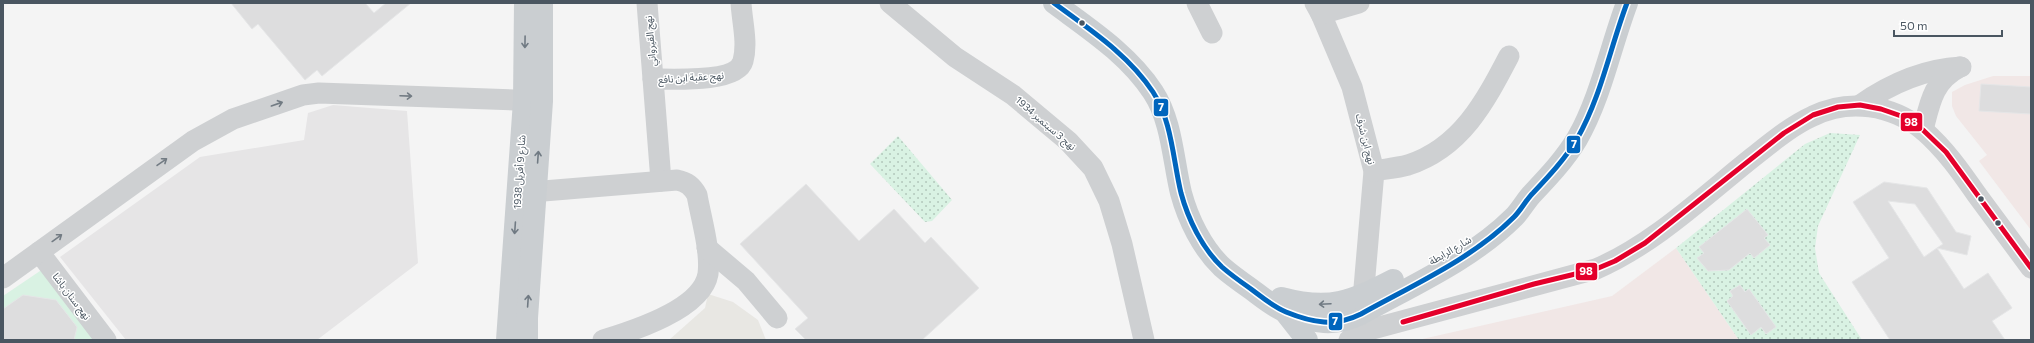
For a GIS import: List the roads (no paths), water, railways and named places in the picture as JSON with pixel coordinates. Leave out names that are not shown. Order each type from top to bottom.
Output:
[{"type":"main road","name":"شارع 9 أفريل 1938","points":[[525,3],[533,101]]},
{"type":"main road","name":"شارع 9 أفريل 1938","points":[[508,340],[527,192],[533,101],[542,3]]},
{"type":"main road","points":[[1054,3],[1101,38],[1136,68],[1152,91],[1166,121],[1182,195],[1198,235],[1209,252],[1222,267],[1274,307],[1300,318],[1324,323],[1359,320]]},
{"type":"main road","name":"شارع الرابطة","points":[[1359,320],[1458,260],[1493,236],[1515,216],[1531,194],[1555,170],[1577,139],[1598,92],[1627,3]]},
{"type":"main road","name":"شارع 9 أفريل 1938","points":[[527,192],[527,340]]},
{"type":"main road","points":[[1253,290],[1302,304],[1323,305],[1342,303],[1359,320]]},
{"type":"main road","points":[[1285,312],[1307,340]]},
{"type":"street","name":"نهج القيرواني","points":[[647,3],[653,79]]},
{"type":"street","name":"نهج عقبة ابن نافع","points":[[661,181],[653,79],[711,77],[734,72],[743,62],[744,46],[741,3]]},
{"type":"street","name":"نهج 3 سبتمبر 1934","points":[[890,3],[955,57],[1013,95],[1068,141],[1093,168],[1109,201],[1122,244],[1144,340]]},
{"type":"street","points":[[1197,3],[1212,33]]},
{"type":"street","points":[[1318,8],[1359,3]]},
{"type":"street","name":"نهج ابن شرف","points":[[1318,8],[1352,86],[1374,171],[1371,220],[1359,320]]},
{"type":"street","points":[[1374,171],[1407,165],[1446,146],[1459,134],[1483,105],[1509,56]]},
{"type":"street","points":[[1860,105],[1896,83],[1933,71],[1961,67],[1950,72],[1936,87],[1922,130]]},
{"type":"street","points":[[3,278],[193,141],[233,119],[303,95],[327,93],[533,101]]},
{"type":"street","points":[[1359,320],[1596,269],[1615,261],[1645,243],[1784,133],[1813,115],[1838,107],[1860,105],[1881,108],[1898,115],[1922,130],[1946,152],[2031,268]]},
{"type":"street","points":[[527,192],[677,180],[685,181],[692,187],[697,195],[707,248],[708,274],[702,289],[688,303],[634,331],[603,340]]},
{"type":"street","points":[[707,248],[746,281],[777,318]]},
{"type":"street","name":"نهج سنان باشا","points":[[39,252],[106,340]]}]
